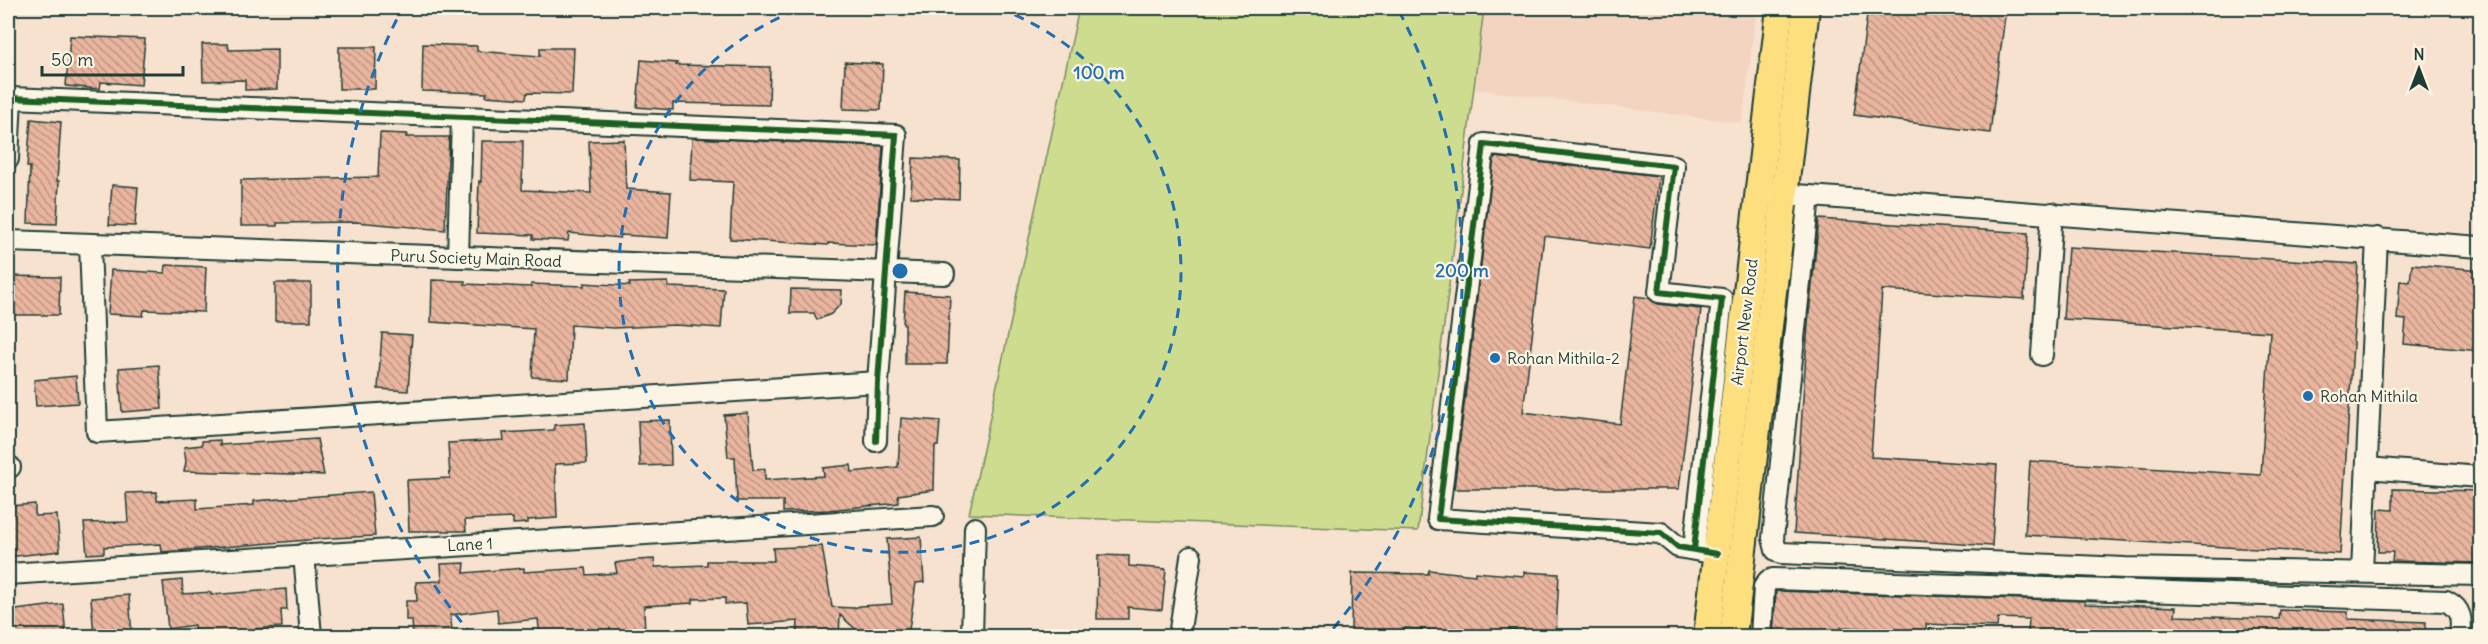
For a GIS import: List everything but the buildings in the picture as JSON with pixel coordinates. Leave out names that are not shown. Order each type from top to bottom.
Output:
[{"type":"main road","name":"Airport New Road","points":[[1707,636],[1705,552],[1759,192],[1780,8]]},
{"type":"main road","name":"Airport New Road","points":[[1733,636],[1806,8]]},
{"type":"street","points":[[8,159],[11,98],[896,135],[876,441]]},
{"type":"street","points":[[458,257],[462,117]]},
{"type":"street","points":[[1484,144],[1674,166],[1659,292],[1722,299],[1705,552],[1678,547],[1661,533],[1438,519],[1484,144]]},
{"type":"street","points":[[1759,192],[2481,247]]},
{"type":"street","points":[[1809,196],[1773,538],[1776,550],[1781,553],[2125,568],[2481,575]]},
{"type":"street","points":[[2042,355],[2052,213]]},
{"type":"street","points":[[2362,571],[2378,238]]},
{"type":"street","name":"Puru Society Main Road","points":[[8,241],[944,274]]},
{"type":"street","points":[[90,244],[97,432],[879,382]]},
{"type":"street","points":[[2367,468],[2481,477]]},
{"type":"street","name":"Lane 1","points":[[8,574],[933,516]]},
{"type":"street","points":[[972,636],[975,528]]},
{"type":"street","points":[[303,554],[311,636]]},
{"type":"street","points":[[1179,636],[1191,557]]},
{"type":"street","points":[[1761,636],[1764,587],[1767,581],[1773,579],[2446,601],[2455,606],[2461,615],[2460,636]]},
{"type":"shaded area","points":[[1484,8],[1757,8],[1742,123],[1473,89]]},
{"type":"green space","points":[[1079,8],[1484,8],[1418,531],[969,514]]},
{"type":"cycle path","points":[[8,159],[11,98],[896,135],[878,382],[876,441]]},
{"type":"cycle path","points":[[1694,549],[1722,299],[1659,292],[1674,166],[1484,144],[1438,519],[1661,533],[1678,547],[1717,554]]},
{"type":"place","name":"Rohan Mithila-2","points":[[1495,358]]},
{"type":"place","name":"Rohan Mithila","points":[[2308,396]]}]
